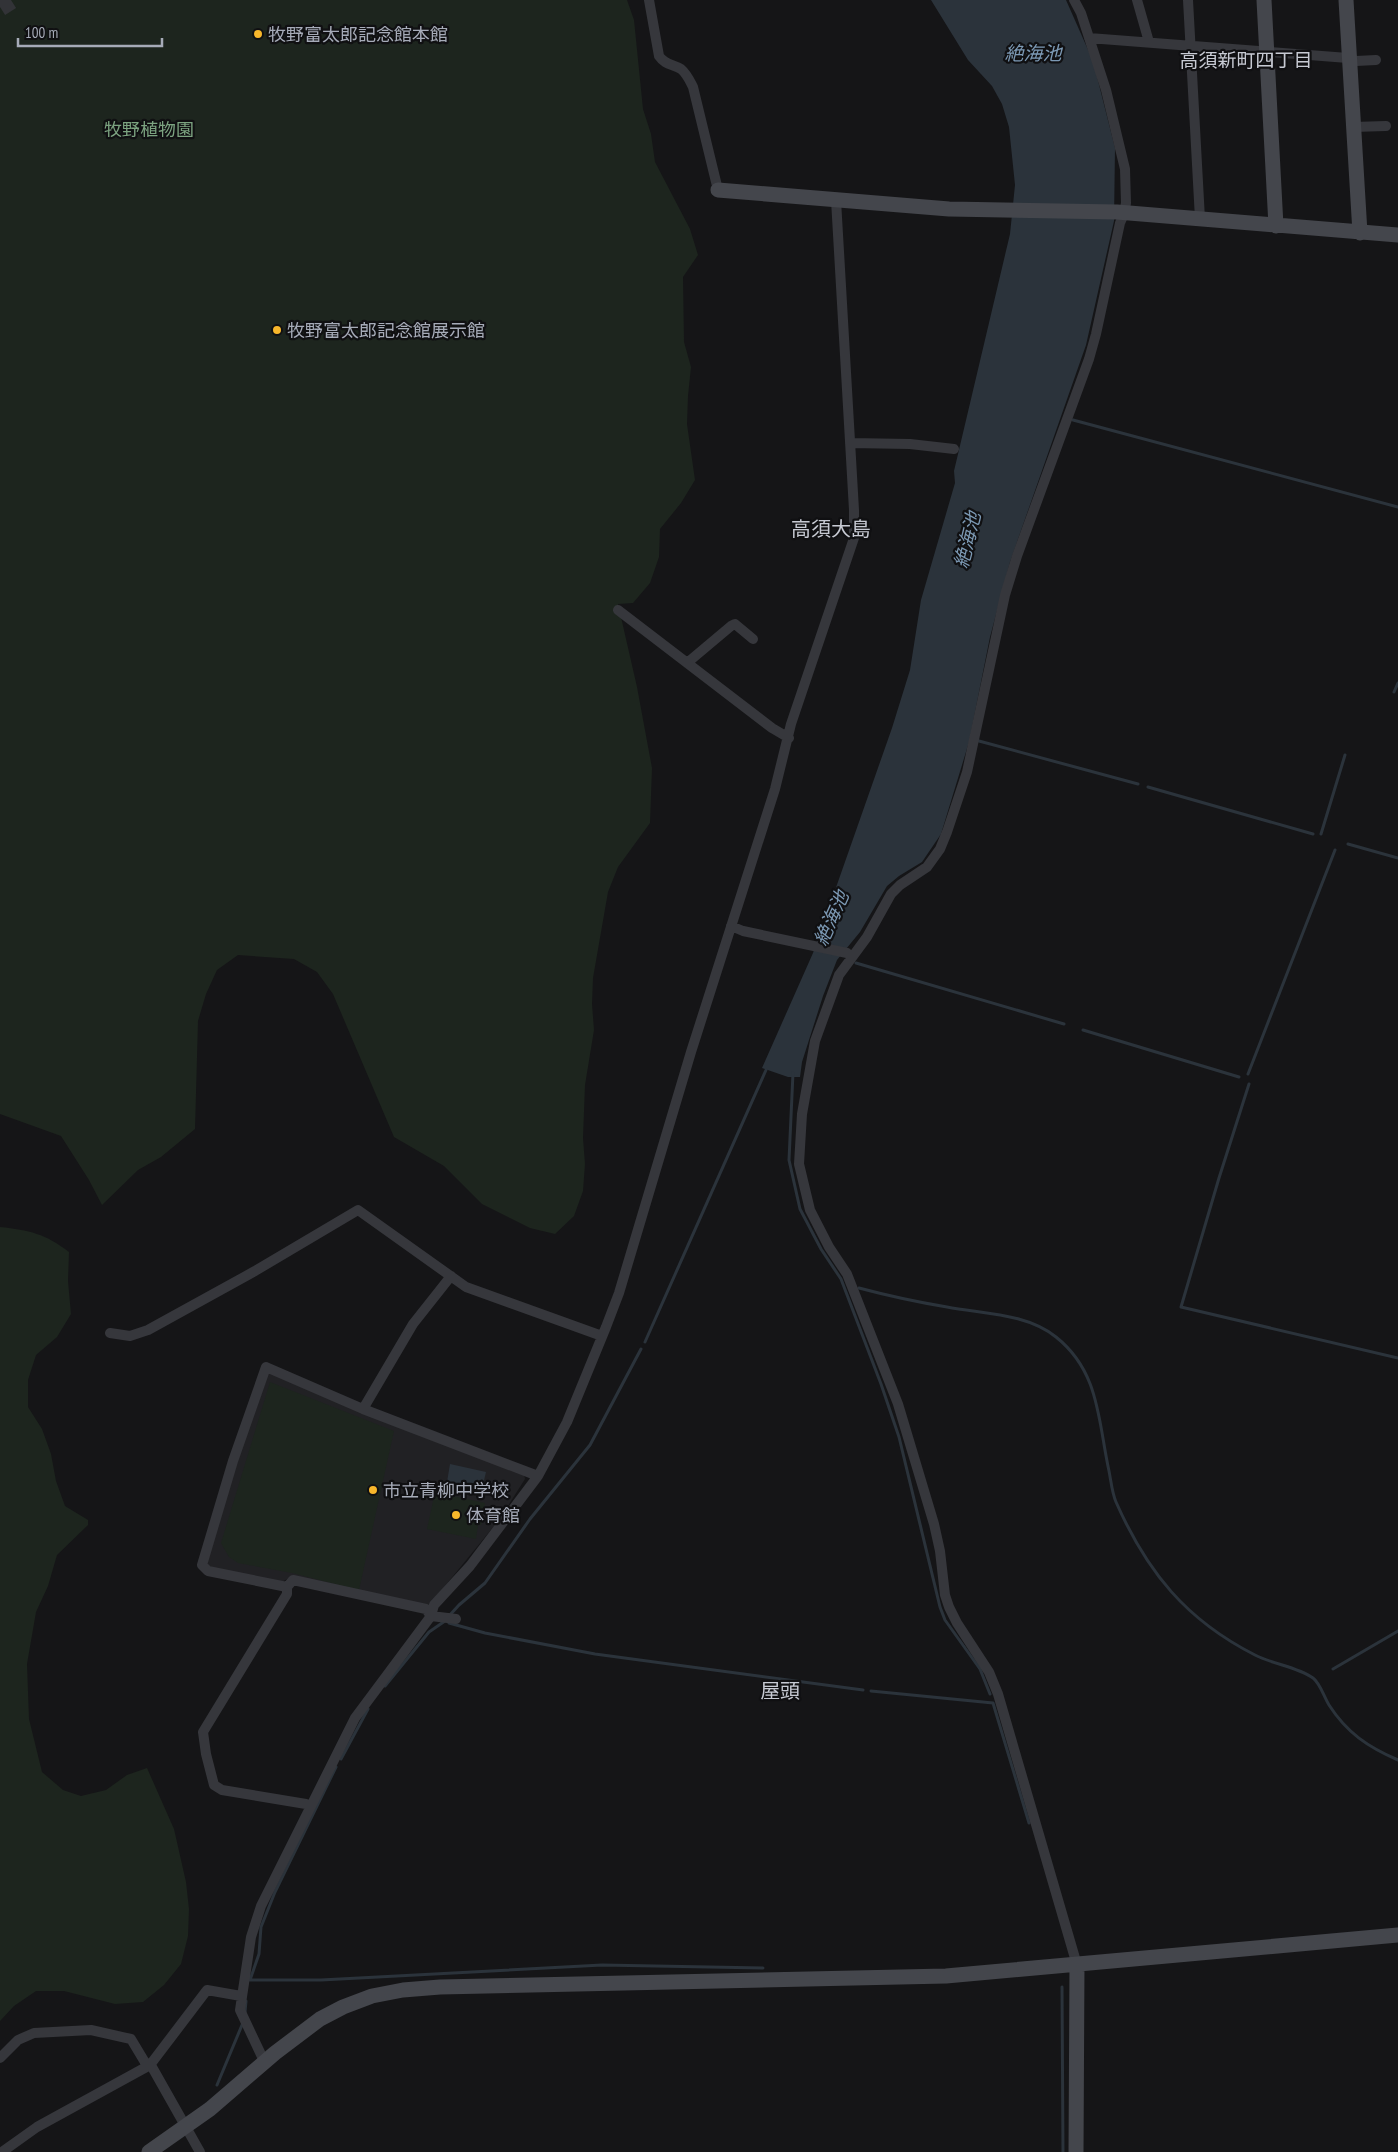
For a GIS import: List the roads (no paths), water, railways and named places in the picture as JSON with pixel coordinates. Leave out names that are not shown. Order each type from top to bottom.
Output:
[{"type":"street","points":[[649,0],[659,56],[664,62],[681,69],[687,75],[693,87],[718,190],[1009,211],[1121,213],[1398,235]]},
{"type":"street","points":[[1074,0],[1106,90],[1125,169],[1120,223],[1096,334],[1089,359],[1005,595],[969,764],[950,824],[934,859],[927,867],[900,885],[891,894],[867,937],[849,955],[839,975],[815,1041],[802,1114],[799,1164],[810,1210],[829,1247],[847,1274],[898,1404],[934,1524],[947,1601],[957,1623],[989,1672],[998,1694],[1077,1965],[1076,2152]]},
{"type":"street","points":[[1137,0],[1149,42]]},
{"type":"street","points":[[1188,0],[1200,219]]},
{"type":"street","points":[[1264,0],[1276,226]]},
{"type":"street","points":[[1346,0],[1360,232]]},
{"type":"street","points":[[1089,38],[1356,60],[1376,60]]},
{"type":"street","points":[[1353,128],[1386,126]]},
{"type":"street","points":[[265,2063],[240,2010],[256,1921],[310,1806],[355,1718],[431,1616],[434,1605],[470,1566],[538,1476],[567,1422],[619,1293],[792,724],[854,538],[836,200]]},
{"type":"street","points":[[850,443],[910,444],[954,449]]},
{"type":"street","points":[[618,610],[772,728],[789,738]]},
{"type":"street","points":[[687,663],[735,624],[753,640]]},
{"type":"street","points":[[731,926],[743,931],[793,940],[849,955]]},
{"type":"street","points":[[110,1333],[130,1336],[148,1330],[255,1272],[358,1210],[466,1287],[602,1336]]},
{"type":"street","points":[[363,1410],[413,1324],[451,1276]]},
{"type":"street","points":[[287,1587],[277,1587],[208,1571],[202,1566],[233,1461],[266,1368],[363,1410],[538,1476]]},
{"type":"street","points":[[310,1806],[222,1790],[214,1784],[206,1754],[203,1732],[287,1594],[287,1587],[293,1580],[426,1609],[431,1616],[456,1619]]},
{"type":"street","points":[[149,2152],[184,2126],[210,2110],[320,2019],[343,2007],[372,1996],[403,1990],[450,1986],[902,1978],[1077,1965],[1398,1935]]},
{"type":"street","points":[[2,2152],[37,2127],[150,2065],[207,1990],[241,1996]]},
{"type":"street","points":[[0,2058],[18,2040],[34,2033],[91,2030],[130,2039],[146,2064],[150,2065],[200,2152]]},
{"type":"water","name":"絶海池","points":[[931,0],[1066,0],[1093,61],[1115,148],[1114,221],[1086,345],[1010,562],[990,637],[969,742],[941,834],[922,862],[887,886],[860,932],[837,960],[823,996],[802,1062],[800,1077],[788,1077],[762,1068],[813,953],[892,728],[910,670],[921,600],[955,483],[954,471],[1010,234],[1015,185],[1009,127],[1002,104],[992,86],[968,60]]},
{"type":"water","points":[[450,1464],[486,1472],[482,1489],[447,1482]]},
{"type":"waterway","points":[[1073,420],[1398,507]]},
{"type":"waterway","points":[[1394,692],[1398,683]]},
{"type":"waterway","points":[[979,741],[1138,784]]},
{"type":"waterway","points":[[1321,834],[1345,755]]},
{"type":"waterway","points":[[1148,787],[1313,834]]},
{"type":"waterway","points":[[1348,844],[1398,858]]},
{"type":"waterway","points":[[1248,1074],[1335,850]]},
{"type":"waterway","points":[[856,963],[1064,1024]]},
{"type":"waterway","points":[[1083,1030],[1239,1077]]},
{"type":"waterway","points":[[645,1342],[766,1070]]},
{"type":"waterway","points":[[793,1073],[789,1160],[800,1209],[821,1249],[841,1279],[881,1384],[899,1437],[940,1607],[945,1620],[980,1669],[990,1694]]},
{"type":"waterway","points":[[1249,1084],[1181,1307],[1398,1358]]},
{"type":"waterway","points":[[859,1288],[925,1303],[1018,1319],[1044,1329],[1056,1337],[1081,1366],[1095,1398],[1116,1502],[1141,1551],[1171,1592],[1189,1610],[1230,1641],[1255,1655],[1300,1671],[1313,1678],[1343,1724],[1377,1750],[1398,1760]]},
{"type":"waterway","points":[[449,1616],[485,1583],[530,1519],[590,1445],[641,1349]]},
{"type":"waterway","points":[[385,1686],[429,1632],[445,1621]]},
{"type":"waterway","points":[[449,1623],[485,1633],[595,1654],[863,1690]]},
{"type":"waterway","points":[[1333,1669],[1398,1631]]},
{"type":"waterway","points":[[871,1691],[993,1703],[1029,1823]]},
{"type":"waterway","points":[[341,1759],[368,1709]]},
{"type":"waterway","points":[[250,1980],[259,1954],[261,1927],[275,1892],[336,1767]]},
{"type":"waterway","points":[[250,1980],[321,1980],[602,1965],[763,1968]]},
{"type":"waterway","points":[[1062,1987],[1063,2152]]},
{"type":"waterway","points":[[245,2012],[246,2001]]},
{"type":"waterway","points":[[217,2085],[242,2025]]},
{"type":"tunnel","points":[[0,7],[11,0]]},
{"type":"place","name":"牧野富太郎記念館本館","points":[[258,34]]},
{"type":"place","name":"牧野富太郎記念館展示館","points":[[277,330]]},
{"type":"place","name":"市立青柳中学校","points":[[373,1490]]},
{"type":"place","name":"体育館","points":[[456,1515]]},
{"type":"district","name":"高須新町四丁目","points":[[1246,60]]},
{"type":"district","name":"高須大島","points":[[831,529]]},
{"type":"district","name":"屋頭","points":[[780,1691]]},
{"type":"park label","name":"牧野植物園","points":[[149,129]]}]
